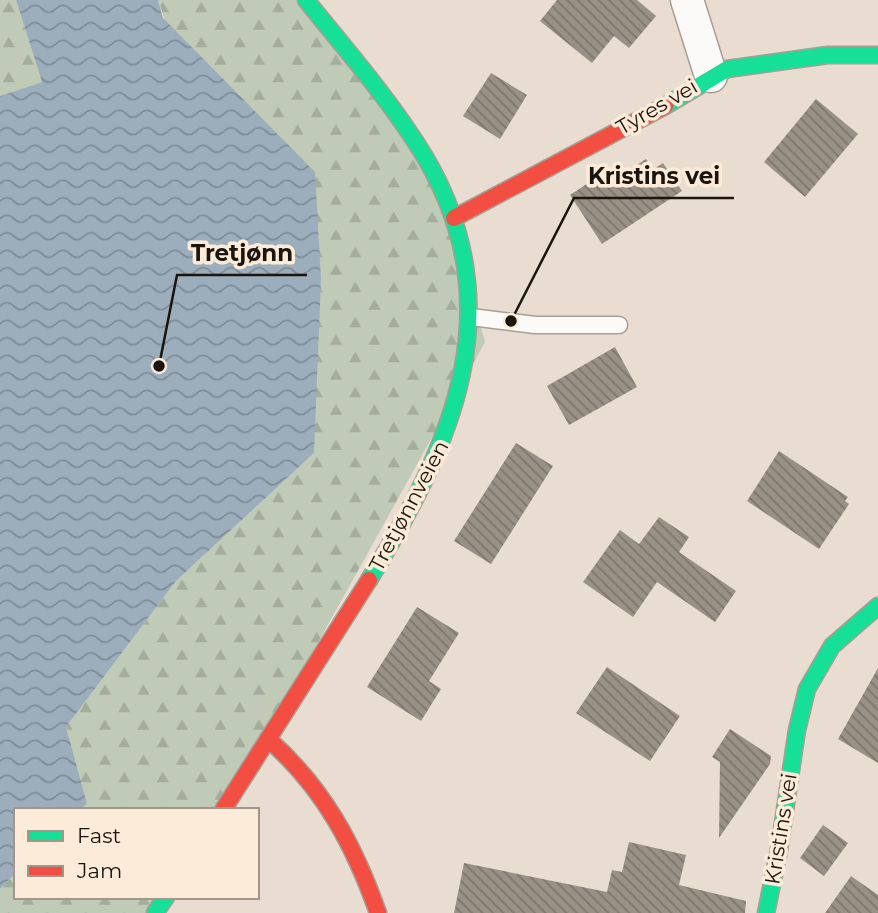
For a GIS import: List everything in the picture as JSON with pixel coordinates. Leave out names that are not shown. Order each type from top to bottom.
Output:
[{"type":"street","name":"Tretjønnveien","points":[[224,808],[358,599],[425,486],[452,425],[471,317],[469,280],[454,219],[403,120],[306,0]]},
{"type":"street","points":[[687,0],[711,76]]},
{"type":"street","name":"Tyres vei","points":[[454,219],[649,115],[727,69],[769,61],[828,55],[878,55]]},
{"type":"street","name":"Kristins vei","points":[[766,913],[780,854],[794,754],[812,677],[845,631],[878,606]]},
{"type":"street","points":[[268,738],[287,754],[334,810],[362,864],[378,913]]},
{"type":"lane","points":[[471,317],[535,326],[620,325]]},
{"type":"green space","points":[[0,0],[16,0],[42,82],[0,96]]},
{"type":"green space","points":[[158,0],[297,0],[444,186],[485,342],[226,808],[82,808],[87,803],[66,727],[176,581],[314,453]]},
{"type":"green space","points":[[14,875],[14,899],[173,899],[165,913],[0,913],[0,889]]},
{"type":"water","points":[[16,0],[158,0],[163,18],[315,172],[321,279],[314,453],[176,581],[66,727],[87,803],[82,808],[14,808],[14,875],[0,889],[0,96],[42,82]]},
{"type":"building","points":[[557,0],[637,0],[656,16],[629,48],[614,36],[592,63],[540,21]]},
{"type":"building","points":[[491,73],[527,95],[500,139],[463,116]]},
{"type":"building","points":[[816,99],[858,134],[805,197],[764,162]]},
{"type":"building","points":[[646,159],[654,169],[663,163],[682,191],[602,244],[570,195],[611,168],[617,178]]},
{"type":"building","points":[[615,347],[637,387],[569,425],[547,386]]},
{"type":"building","points":[[516,443],[553,466],[491,564],[454,541]]},
{"type":"building","points":[[779,451],[848,497],[845,501],[849,504],[819,549],[747,501]]},
{"type":"building","points":[[659,517],[689,537],[679,552],[736,591],[715,622],[657,582],[633,617],[583,582],[620,530],[639,544]]},
{"type":"building","points":[[417,607],[459,633],[429,681],[441,689],[421,721],[367,687]]},
{"type":"building","points":[[607,667],[680,716],[650,761],[576,713]]},
{"type":"building","points":[[878,668],[878,763],[838,739]]},
{"type":"building","points":[[730,729],[771,756],[770,764],[719,838],[720,762],[712,757]]},
{"type":"building","points":[[823,825],[848,843],[824,876],[800,858]]},
{"type":"building","points":[[629,842],[686,855],[679,885],[746,901],[745,913],[454,913],[464,863],[607,892],[612,870],[622,872]]},
{"type":"building","points":[[851,876],[878,895],[878,913],[825,913]]},
{"type":"traffic: fast","points":[[306,0],[383,96],[425,157],[452,213],[465,268],[468,322],[462,374],[447,426],[425,478],[369,580]]},
{"type":"traffic: fast","points":[[665,106],[727,69],[828,55],[878,55]]},
{"type":"traffic: fast","points":[[766,913],[779,850],[797,730],[807,689],[832,646],[878,606]]},
{"type":"traffic: fast","points":[[155,913],[165,899]]},
{"type":"traffic: jam","points":[[454,218],[665,106]]},
{"type":"traffic: jam","points":[[224,808],[369,580]]},
{"type":"traffic: jam","points":[[268,739],[305,777],[335,818],[369,888],[378,913]]},
{"type":"place","name":"Kristins vei","points":[[511,321]]},
{"type":"place","name":"Tretjønn","points":[[159,366]]}]
